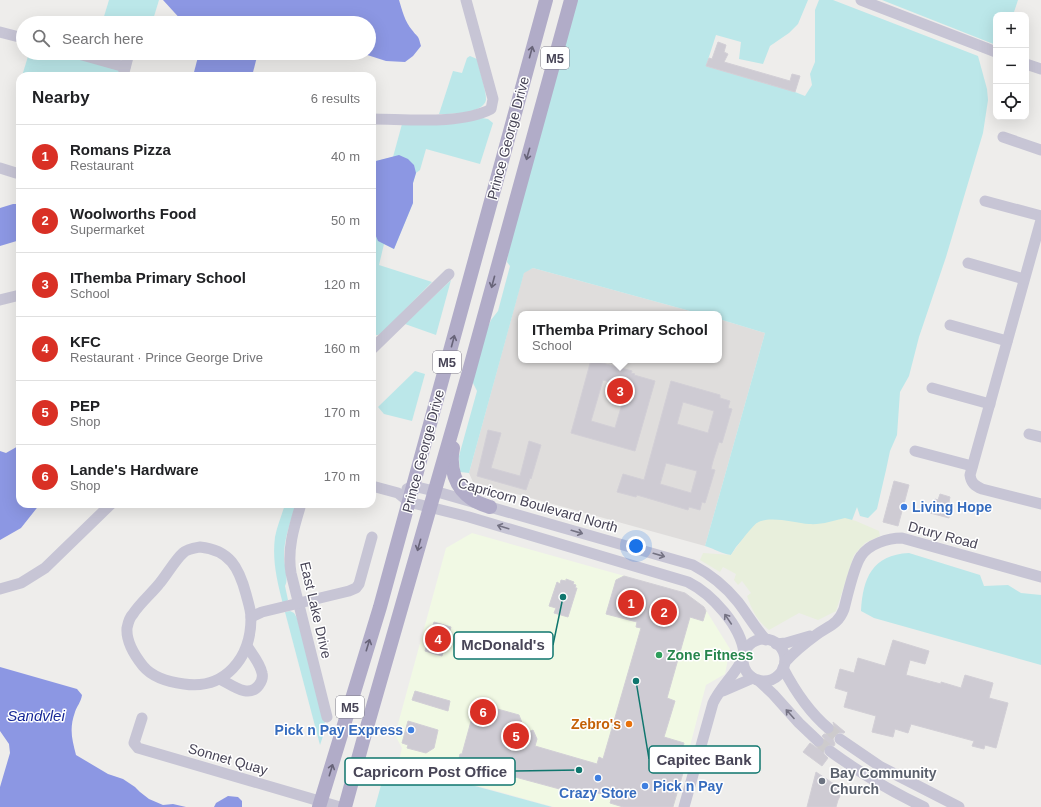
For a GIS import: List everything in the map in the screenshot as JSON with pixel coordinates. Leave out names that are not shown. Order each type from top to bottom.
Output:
[{"type":"main road","name":"Prince George Drive","points":[[320,804],[380,607],[404,497],[413,486],[546,0]]},
{"type":"main road","name":"Prince George Drive","points":[[345,807],[468,375],[571,0]]},
{"type":"main road","points":[[481,239],[503,245]]},
{"type":"main road","points":[[468,375],[453,452],[452,467],[455,479],[463,491],[472,499],[490,507]]},
{"type":"street","points":[[376,119],[462,118],[486,112],[491,109],[493,99],[466,0]]},
{"type":"street","points":[[861,0],[993,51]]},
{"type":"street","points":[[0,32],[16,36]]},
{"type":"street","points":[[93,60],[124,72],[127,60]]},
{"type":"street","points":[[1029,65],[1041,69]]},
{"type":"street","points":[[1003,137],[1041,150]]},
{"type":"street","points":[[0,168],[16,173]]},
{"type":"street","points":[[985,200],[1041,216]]},
{"type":"street","points":[[1041,220],[970,475],[971,480],[978,487],[1041,504]]},
{"type":"street","points":[[968,263],[1024,279]]},
{"type":"street","points":[[376,343],[449,274]]},
{"type":"street","points":[[0,300],[16,296]]},
{"type":"street","points":[[950,325],[1007,341]]},
{"type":"street","points":[[932,388],[990,404]]},
{"type":"street","points":[[1029,434],[1041,437]]},
{"type":"street","points":[[915,451],[972,466]]},
{"type":"street","name":"Capricorn Boulevard North","points":[[413,486],[685,562],[697,567],[709,574],[727,589],[758,631],[771,642]]},
{"type":"street","points":[[376,487],[430,507],[469,517],[688,582],[704,592],[720,608],[734,629],[741,641],[744,656],[743,663],[746,672],[773,694],[799,723],[818,741]]},
{"type":"street","points":[[0,589],[20,582],[45,568],[107,508]]},
{"type":"street","name":"East Lake Drive","points":[[300,508],[292,534],[289,560],[290,573],[327,717]]},
{"type":"street","points":[[251,617],[262,612],[356,588],[359,584],[372,537]]},
{"type":"street","name":"Drury Road","points":[[784,665],[796,651],[818,634],[836,623],[841,616],[860,556],[877,544],[891,538],[902,538],[1041,577]]},
{"type":"street","points":[[200,547],[218,551],[231,560],[238,569],[242,577],[251,617],[247,646],[236,665],[220,679],[203,685],[174,683],[160,679],[152,674],[143,666],[129,642],[127,629],[131,615],[159,584],[183,553],[192,548],[200,547]]},
{"type":"street","name":"Drury Road","points":[[771,642],[794,642],[818,634]]},
{"type":"street","points":[[684,807],[716,696],[733,676],[747,649],[755,642],[771,642],[783,652],[784,665],[804,702],[828,728]]},
{"type":"street","points":[[220,679],[245,691],[251,691],[258,686],[261,682],[262,674],[258,663],[247,646]]},
{"type":"street","points":[[716,696],[730,688],[756,679],[764,681],[776,678],[784,665]]},
{"type":"street","name":"Sonnet Quay","points":[[142,718],[134,743],[138,748],[320,804],[340,807]]},
{"type":"street","points":[[840,738],[881,767],[959,807]]},
{"type":"street","points":[[830,751],[879,784],[924,807]]},
{"type":"shaded area","points":[[109,0],[159,0],[154,16],[104,16]]},
{"type":"shaded area","points":[[576,0],[808,0],[798,24],[789,33],[770,46],[763,64],[739,59],[741,42],[716,35],[706,66],[805,96],[812,85],[810,74],[815,62],[815,10],[819,0],[833,0],[978,56],[987,89],[988,100],[983,133],[946,257],[919,337],[909,376],[900,392],[897,435],[890,451],[877,509],[868,518],[860,516],[857,507],[851,523],[836,532],[757,523],[731,555],[705,546],[765,333],[722,320],[722,311],[690,311],[533,268],[524,273],[469,473],[460,472],[459,456],[477,391],[473,383],[472,375],[481,343],[491,320],[498,311],[510,266],[507,262],[512,229]]},
{"type":"shaded area","points":[[882,0],[1018,0],[1014,12],[993,12],[993,44]]},
{"type":"shaded area","points":[[470,56],[477,59],[486,97],[484,105],[473,111],[439,114],[453,71],[462,73],[467,58]]},
{"type":"shaded area","points":[[27,60],[100,60],[125,67],[124,72],[23,72]]},
{"type":"shaded area","points":[[482,118],[488,119],[493,123],[480,164],[426,149],[420,170],[416,173],[413,183],[413,203],[394,249],[384,244],[379,265],[432,282],[383,332],[376,335],[376,161],[393,157],[402,124]]},
{"type":"shaded area","points":[[533,268],[690,311],[518,311],[518,363],[722,363],[722,320],[765,333],[705,546],[473,482],[469,473],[524,272]]},
{"type":"shaded area","points":[[451,280],[436,335],[405,324]]},
{"type":"shaded area","points":[[415,371],[425,374],[412,421],[384,414],[378,407]]},
{"type":"shaded area","points":[[284,508],[295,508],[284,549],[287,579],[285,586],[288,600],[283,604],[274,554],[276,533]]},
{"type":"shaded area","points":[[472,533],[685,593],[704,607],[730,649],[725,674],[706,685],[674,807],[554,807],[398,764],[402,748],[395,735],[446,548]]},
{"type":"shaded area","points":[[909,553],[980,575],[984,586],[1008,585],[1021,593],[1041,595],[1041,665],[874,618],[861,611],[864,588],[872,570],[886,558]]},
{"type":"shaded area","points":[[290,611],[294,613],[297,618],[326,727],[320,745],[285,612]]},
{"type":"shaded area","points":[[394,764],[552,807],[375,807],[386,767]]},
{"type":"sand","points":[[845,518],[879,531],[880,536],[865,543],[854,555],[836,611],[818,620],[799,613],[769,630],[761,623],[753,611],[747,596],[751,593],[742,581],[738,585],[734,580],[736,574],[723,567],[720,572],[700,560],[703,553],[731,555],[751,529],[757,523],[762,521],[782,520],[818,524]]},
{"type":"water","points":[[163,0],[399,0],[406,20],[418,38],[421,46],[413,56],[405,62],[386,61],[376,58],[376,16],[178,16]]},
{"type":"water","points":[[197,60],[256,60],[253,72],[194,72]]},
{"type":"water","points":[[399,155],[408,159],[414,165],[416,173],[413,183],[413,203],[394,249],[378,241],[376,236],[376,161]]},
{"type":"water","points":[[16,204],[16,241],[0,246],[0,208]]},
{"type":"water","points":[[16,447],[16,508],[37,508],[21,528],[0,540],[0,451],[6,453]]},
{"type":"water","name":"Sandvlei","points":[[0,667],[77,689],[82,695],[72,724],[72,739],[76,755],[108,774],[123,779],[149,799],[163,805],[173,804],[186,807],[0,807],[0,787],[10,753],[9,744],[0,731]]},
{"type":"water","points":[[228,796],[238,797],[242,801],[242,807],[214,807],[216,803]]},
{"type":"building","points":[[718,42],[726,45],[724,52],[728,54],[724,62],[790,81],[792,74],[800,76],[795,92],[706,66],[709,58],[712,59]]},
{"type":"building","points":[[590,363],[602,363],[632,371],[631,373],[635,374],[634,375],[655,381],[635,451],[571,433]],"holes":[[[603,380],[627,387],[615,428],[591,421]]]},
{"type":"building","points":[[671,381],[720,395],[720,398],[730,401],[728,408],[732,409],[722,443],[719,442],[713,461],[711,469],[715,470],[705,503],[702,502],[700,510],[689,507],[688,510],[637,495],[636,497],[617,492],[623,474],[644,480]],"holes":[[[683,402],[714,411],[708,433],[677,424]],[[666,463],[697,471],[691,493],[660,484]]]},
{"type":"building","points":[[488,430],[501,433],[491,468],[520,476],[529,441],[541,445],[531,479],[530,478],[526,490],[477,476]]},
{"type":"building","points":[[894,481],[909,485],[898,526],[883,522]]},
{"type":"building","points":[[940,494],[950,497],[949,502],[953,504],[949,518],[930,513],[935,499],[938,500]]},
{"type":"building","points":[[624,576],[685,593],[704,607],[706,611],[703,621],[690,617],[667,698],[675,701],[664,737],[684,743],[681,754],[688,756],[673,807],[623,807],[610,803],[612,797],[579,788],[578,794],[467,764],[458,763],[460,754],[462,754],[476,703],[519,715],[526,733],[533,730],[537,739],[535,746],[597,764],[599,757],[603,759],[641,628],[636,627],[637,622],[606,614],[616,580]]},
{"type":"building","points":[[566,579],[574,582],[573,584],[576,585],[575,588],[577,588],[568,617],[554,613],[556,608],[549,606],[557,582],[560,584],[561,580],[566,581]]},
{"type":"building","points":[[434,622],[451,627],[442,656],[425,651]]},
{"type":"building","points":[[893,640],[929,651],[925,664],[910,660],[906,675],[941,684],[941,682],[961,688],[965,675],[993,683],[989,698],[1008,703],[996,748],[985,745],[984,749],[972,746],[974,741],[911,724],[908,733],[895,729],[893,737],[872,732],[876,716],[844,707],[848,692],[835,688],[840,669],[854,673],[858,658],[885,666]]},
{"type":"building","points":[[415,691],[450,701],[448,711],[412,700]]},
{"type":"building","points":[[408,721],[438,730],[434,748],[426,753],[407,748],[408,745],[402,743]]},
{"type":"building","points":[[833,722],[845,732],[834,735],[834,746],[827,745],[824,747],[824,754],[828,758],[822,766],[803,752],[810,743],[817,748],[823,746],[825,739],[822,736],[824,734],[831,734],[835,730]]},
{"type":"building","name":"Bay Community Church","points":[[816,772],[843,790],[836,807],[807,807]]},
{"type":"tunnel","points":[[828,728],[840,739]]},
{"type":"tunnel","points":[[818,741],[830,751]]},
{"type":"place","name":"IThemba Primary School","points":[[620,391]]},
{"type":"place","name":"Living Hope","points":[[904,507]]},
{"type":"place","name":"McDonald's","points":[[563,597]]},
{"type":"place","name":"Romans Pizza","points":[[631,603]]},
{"type":"place","name":"Woolworths Food","points":[[664,612]]},
{"type":"place","name":"KFC","points":[[438,639]]},
{"type":"place","name":"Zone Fitness","points":[[659,655]]},
{"type":"place","name":"Capitec Bank","points":[[636,681]]},
{"type":"place","name":"Lande's Hardware","points":[[483,712]]},
{"type":"place","name":"Zebro's","points":[[629,724]]},
{"type":"place","name":"Pick n Pay Express","points":[[411,730]]},
{"type":"place","name":"PEP","points":[[516,736]]},
{"type":"place","name":"Capricorn Post Office","points":[[579,770]]},
{"type":"place","name":"Crazy Store","points":[[598,778]]},
{"type":"place","name":"Bay Community Church","points":[[822,781]]},
{"type":"place","name":"Pick n Pay","points":[[645,786]]}]
